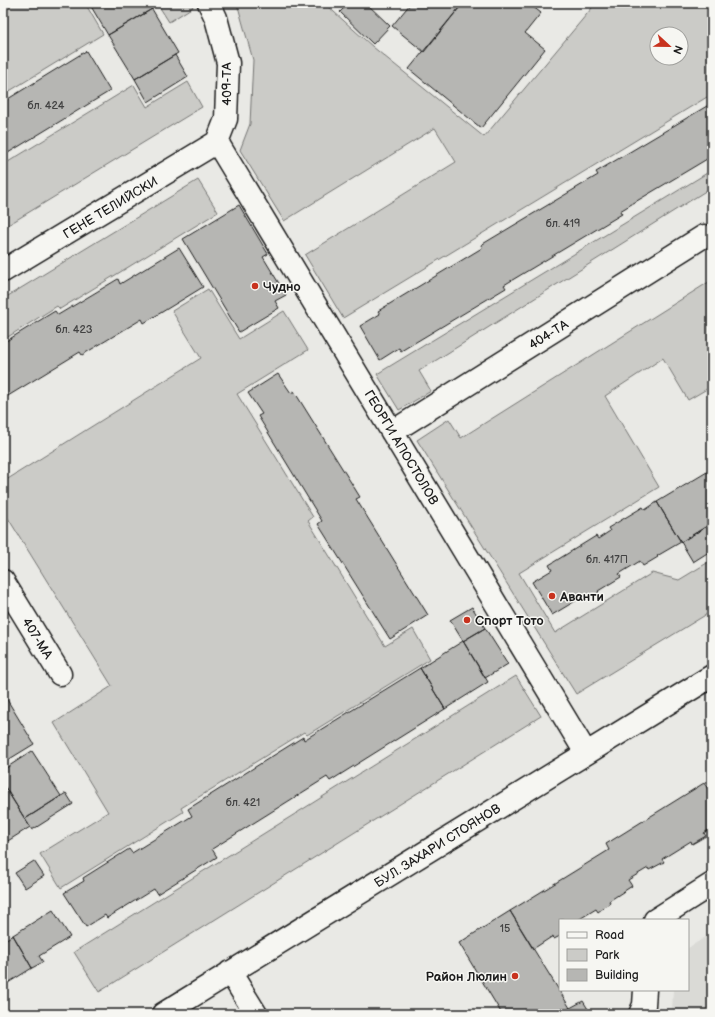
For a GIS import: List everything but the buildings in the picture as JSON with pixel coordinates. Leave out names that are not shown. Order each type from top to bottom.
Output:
[{"type":"street","name":"409-ТА","points":[[209,3],[216,18],[228,63],[226,119],[218,142]]},
{"type":"street","name":"ГЕНЕ ТЕЛИЙСКИ","points":[[3,271],[218,142]]},
{"type":"street","name":"ГЕОРГИ АПОСТОЛОВ","points":[[218,142],[586,753]]},
{"type":"street","name":"404-ТА","points":[[392,432],[704,236]]},
{"type":"street","name":"407-МА","points":[[3,581],[60,674]]},
{"type":"street","name":"БУЛ. ЗАХАРИ СТОЯНОВ","points":[[162,1014],[712,676]]},
{"type":"street","points":[[657,919],[712,884]]},
{"type":"street","points":[[230,972],[256,1014]]},
{"type":"street","points":[[640,1014],[644,1005],[644,991]]},
{"type":"shaded area","points":[[712,933],[712,1014],[670,1014],[672,1011],[673,991],[689,991],[689,947]]},
{"type":"green space","points":[[3,3],[85,3],[103,34],[3,95]]},
{"type":"green space","points":[[157,3],[191,3],[193,7],[169,22]]},
{"type":"green space","points":[[236,3],[324,3],[373,47],[484,137],[592,8],[586,3],[712,3],[712,94],[343,318],[305,255],[456,162],[435,128],[284,221],[240,150],[250,124],[253,60]]},
{"type":"green space","points":[[188,82],[202,107],[3,228],[3,165],[134,85],[147,107]]},
{"type":"green space","points":[[712,170],[712,187],[419,371],[431,391],[399,410],[377,374]]},
{"type":"green space","points":[[198,180],[218,212],[60,309],[57,306],[3,340],[3,299]]},
{"type":"green space","points":[[712,280],[712,386],[688,400],[663,358],[605,396],[659,487],[519,573],[555,633],[652,573],[679,580],[712,560],[712,611],[576,694],[417,440],[449,419],[461,438]]},
{"type":"green space","points":[[208,289],[239,339],[284,311],[308,350],[237,394],[313,517],[308,521],[385,646],[413,629],[430,659],[307,735],[304,732],[181,808],[183,812],[61,888],[40,854],[108,812],[54,723],[112,686],[3,510],[3,482],[201,358],[172,311]]},
{"type":"green space","points":[[516,676],[541,716],[99,992],[74,952]]},
{"type":"place","name":"Чудно","points":[[255,286]]},
{"type":"place","name":"Аванти","points":[[552,596]]},
{"type":"place","name":"Спорт Тото","points":[[467,620]]},
{"type":"place","name":"Район Люлин","points":[[515,976]]}]
